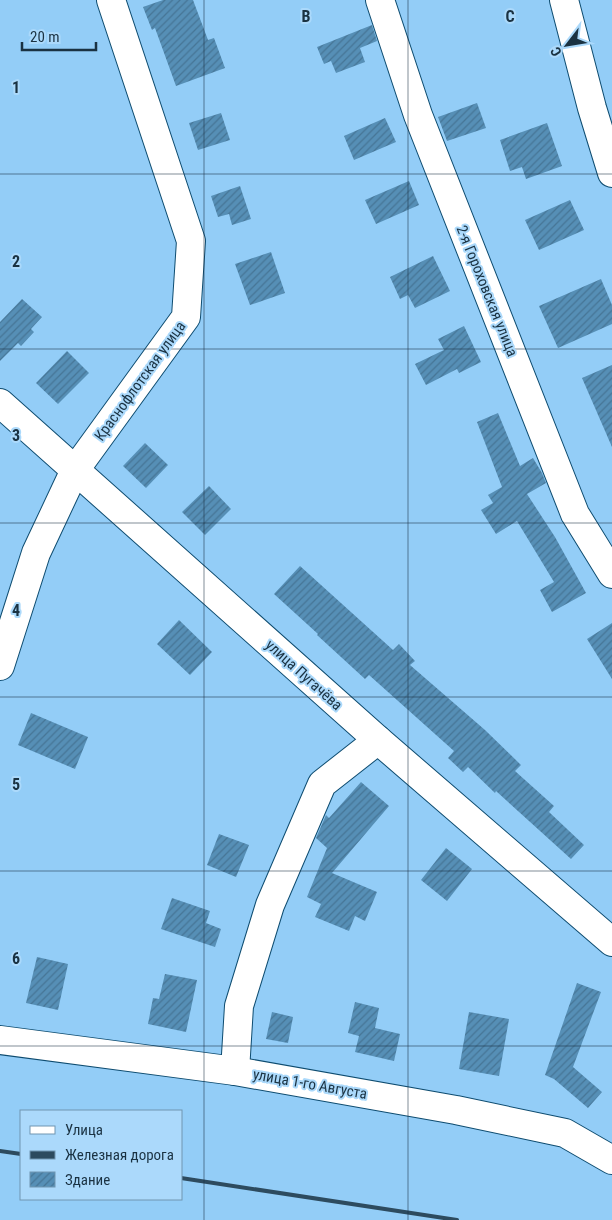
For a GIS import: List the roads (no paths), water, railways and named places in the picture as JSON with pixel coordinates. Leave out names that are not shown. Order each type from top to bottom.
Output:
[{"type":"street","name":"Краснофлотская улица","points":[[0,666],[36,553],[75,470],[186,318],[191,241],[111,0]]},
{"type":"street","name":"2-я Гороховская улица","points":[[380,0],[418,115],[575,514],[612,574]]},
{"type":"street","points":[[564,0],[602,104],[612,173]]},
{"type":"street","name":"улица Пугачёва","points":[[0,403],[378,740],[612,942]]},
{"type":"street","points":[[235,1071],[239,1006],[270,905],[322,784],[378,740]]},
{"type":"street","name":"улица 1-го Августа","points":[[0,1040],[235,1071],[456,1110],[566,1134],[612,1160]]},
{"type":"railway","points":[[0,1151],[20,1154]]},
{"type":"railway","points":[[182,1178],[457,1220]]}]
